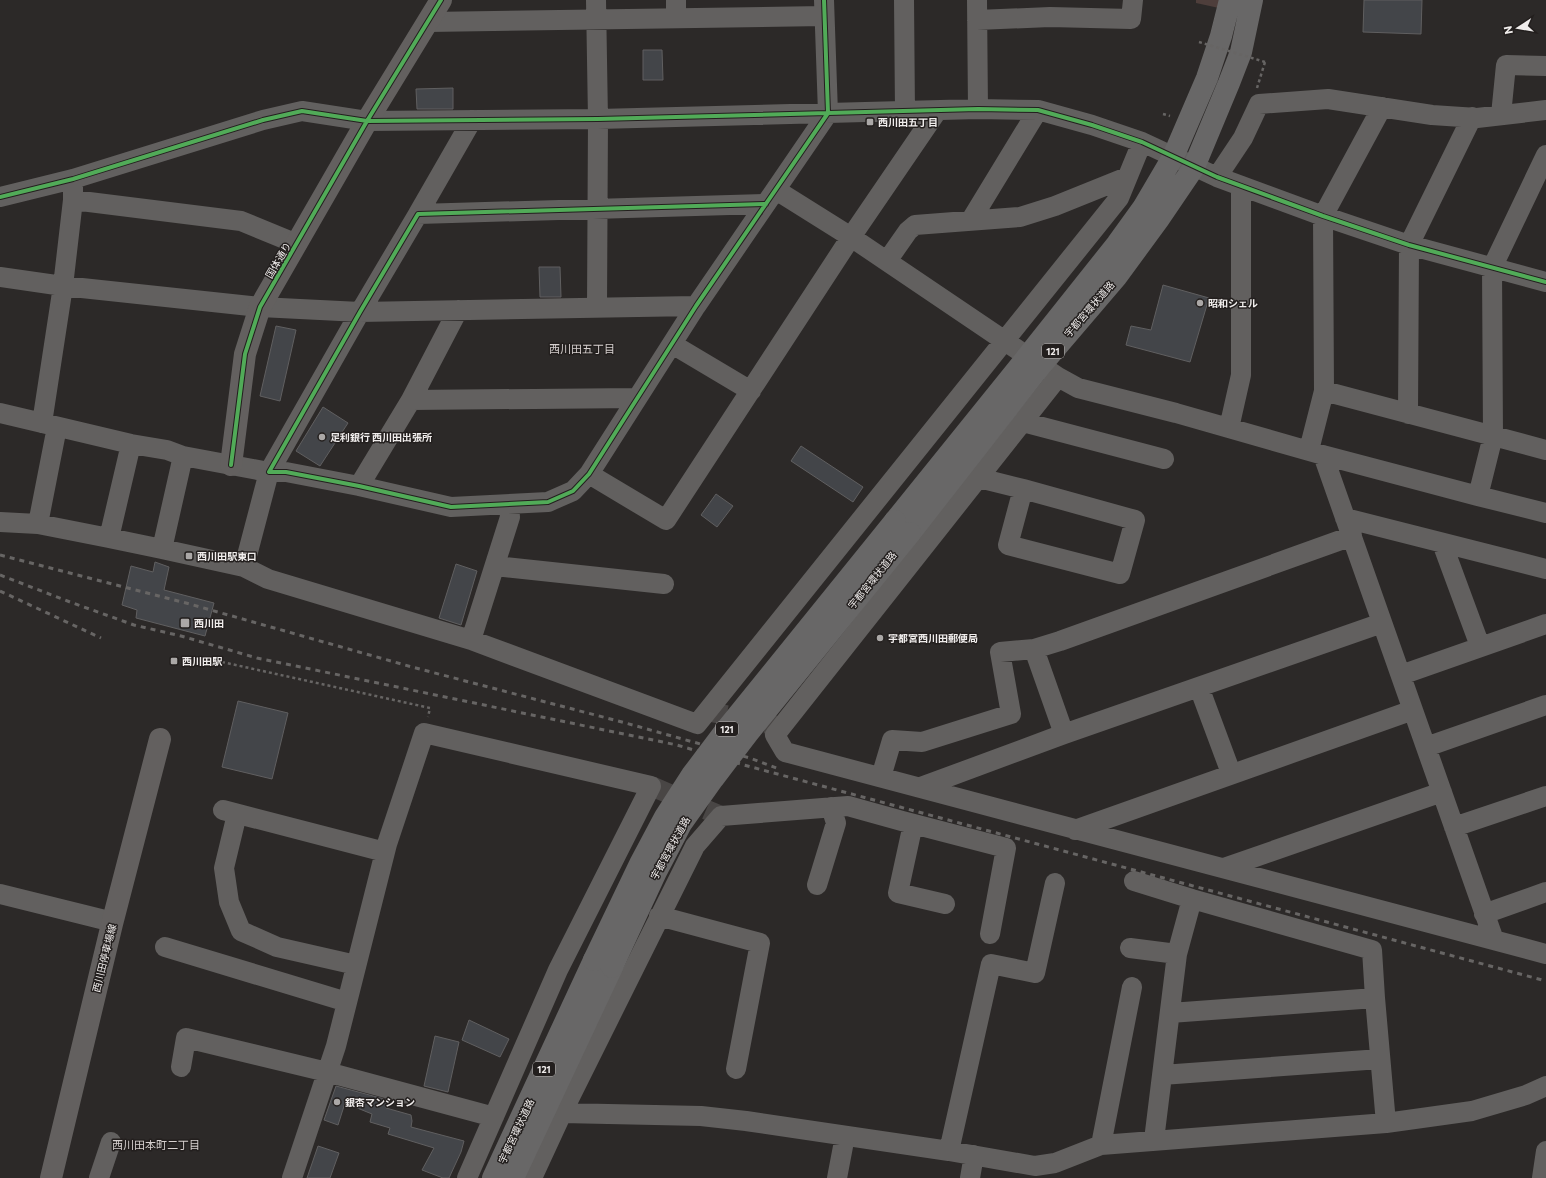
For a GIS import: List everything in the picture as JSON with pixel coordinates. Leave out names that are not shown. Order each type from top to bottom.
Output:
[{"type":"highway","name":"宇都宮環状道路","points":[[1042,366],[1173,158],[1207,78],[1222,36],[1230,0]]},
{"type":"highway","name":"宇都宮環状道路","points":[[493,1178],[603,963],[656,872],[681,824],[713,779],[903,527],[1042,366],[1117,276],[1194,167],[1241,52],[1252,0]]},
{"type":"highway","name":"宇都宮環状道路","points":[[513,1178],[603,963]]},
{"type":"main road","name":"国体通り","points":[[231,466],[245,354],[260,307],[367,121],[441,0]]},
{"type":"main road","name":"西川田停車場線","points":[[51,1178],[113,922],[160,739]]},
{"type":"street","points":[[596,0],[598,119],[596,308]]},
{"type":"street","points":[[904,0],[905,112]]},
{"type":"street","points":[[977,0],[978,109]]},
{"type":"street","points":[[978,20],[1051,9],[1131,20],[1133,0]]},
{"type":"street","points":[[0,413],[131,444],[167,450],[184,456],[231,466],[269,472],[286,472],[359,486],[451,507],[548,502],[573,491],[589,474],[696,306],[828,114],[824,8],[676,9],[596,20],[428,22]]},
{"type":"street","points":[[1501,115],[1506,65],[1546,66]]},
{"type":"street","points":[[1217,177],[1243,138],[1259,104],[1328,100],[1432,115],[1472,117],[1546,110]]},
{"type":"street","points":[[1382,108],[1323,216],[1324,391],[1316,452],[1352,536],[1494,940]]},
{"type":"street","points":[[0,197],[73,179],[263,120],[302,112],[367,121],[598,119],[978,109],[1038,110],[1092,124],[1142,142],[1173,158],[1217,177],[1323,216],[1409,245],[1546,282]]},
{"type":"street","points":[[971,220],[1038,110]]},
{"type":"street","points":[[589,474],[666,520],[851,237],[937,111]]},
{"type":"street","points":[[1408,414],[1409,245],[1472,117]]},
{"type":"street","points":[[244,567],[269,472],[472,120]]},
{"type":"street","points":[[0,522],[38,524],[244,567],[268,579],[471,640],[697,724],[1120,198],[1142,142]]},
{"type":"street","points":[[1478,496],[1493,436],[1492,268],[1538,188],[1546,154]]},
{"type":"street","points":[[887,261],[908,231],[915,225],[1020,217],[1055,206],[1127,177]]},
{"type":"street","points":[[38,524],[73,200],[73,179]]},
{"type":"street","points":[[1229,428],[1241,375],[1241,186]]},
{"type":"street","points":[[418,214],[598,209],[771,197],[851,237],[1042,366],[1078,388],[1546,513]]},
{"type":"street","points":[[73,200],[241,220],[297,244]]},
{"type":"street","points":[[0,277],[63,286],[260,307],[360,312],[696,306]]},
{"type":"street","points":[[359,486],[410,400],[458,310]]},
{"type":"street","points":[[672,344],[751,391]]},
{"type":"street","points":[[1042,366],[1023,422],[775,735],[785,752],[921,787],[1074,830],[1224,868],[1546,954]]},
{"type":"street","points":[[1324,391],[1546,450]]},
{"type":"street","points":[[410,400],[637,398]]},
{"type":"street","points":[[1023,422],[1164,459]]},
{"type":"street","points":[[109,538],[131,444]]},
{"type":"street","points":[[162,549],[184,456]]},
{"type":"street","points":[[979,478],[1023,489],[1135,520],[1120,574],[1008,545],[1023,489]]},
{"type":"street","points":[[471,640],[510,517],[509,505]]},
{"type":"street","points":[[1345,518],[1546,569]]},
{"type":"street","points":[[881,777],[892,740],[922,742],[1011,714],[1000,652],[1034,649],[1352,536]]},
{"type":"street","points":[[1442,543],[1480,646]]},
{"type":"street","points":[[495,566],[664,584]]},
{"type":"street","points":[[921,787],[1064,734],[1382,623]]},
{"type":"street","points":[[1401,675],[1546,624]]},
{"type":"street","points":[[1034,649],[1064,734]]},
{"type":"street","points":[[1199,687],[1231,773]]},
{"type":"street","points":[[1426,747],[1546,705]]},
{"type":"street","points":[[1074,830],[1231,773],[1413,710]]},
{"type":"street","points":[[292,1178],[336,1046],[385,852],[424,733],[651,786],[558,970],[467,1178]]},
{"type":"street","points":[[1224,868],[1442,792]]},
{"type":"street","points":[[1454,827],[1546,796]]},
{"type":"street","points":[[532,1178],[562,1113],[695,846],[721,816],[848,806],[1006,848],[990,934]]},
{"type":"street","points":[[817,885],[836,823],[831,807]]},
{"type":"street","points":[[356,965],[277,947],[241,931],[229,902],[224,868],[230,812],[385,852]]},
{"type":"street","points":[[913,824],[898,894],[945,904]]},
{"type":"street","points":[[1134,881],[1372,950],[1374,998],[1386,1123]]},
{"type":"street","points":[[949,1151],[991,964],[1035,973],[1055,883]]},
{"type":"street","points":[[1484,914],[1546,892]]},
{"type":"street","points":[[0,894],[113,922]]},
{"type":"street","points":[[1154,1140],[1177,954],[1192,899]]},
{"type":"street","points":[[659,916],[760,942],[736,1069]]},
{"type":"street","points":[[165,947],[347,1002]]},
{"type":"street","points":[[1130,948],[1177,954]]},
{"type":"street","points":[[1101,1145],[1132,987]]},
{"type":"street","points":[[1170,1012],[1374,998]]},
{"type":"street","points":[[181,1067],[186,1038],[327,1072],[494,1117]]},
{"type":"street","points":[[1162,1076],[1380,1059]]},
{"type":"street","points":[[562,1113],[702,1116],[746,1121],[949,1151],[1035,1166],[1055,1163],[1101,1145],[1386,1123],[1472,1111],[1526,1095],[1546,1086]]},
{"type":"street","points":[[837,1178],[845,1136]]},
{"type":"street","points":[[100,1178],[110,1142]]},
{"type":"street","points":[[1542,1178],[1546,1151]]},
{"type":"street","points":[[970,1178],[974,1155]]},
{"type":"path","points":[[1198,42],[1265,62]]},
{"type":"path","points":[[222,662],[430,708],[424,733]]},
{"type":"shaded area","points":[[1196,0],[1220,0],[1219,8],[1196,3]]},
{"type":"building","points":[[1364,0],[1422,0],[1421,34],[1363,32]]},
{"type":"building","points":[[643,50],[662,50],[663,80],[643,80]]},
{"type":"building","points":[[453,88],[453,109],[417,109],[416,89]]},
{"type":"building","points":[[539,267],[560,267],[561,297],[540,297]]},
{"type":"building","points":[[1163,285],[1209,298],[1190,362],[1126,345],[1131,326],[1151,330]]},
{"type":"building","points":[[276,326],[296,330],[280,401],[260,396]]},
{"type":"building","name":"足利銀行 西川田出張所","points":[[323,407],[348,423],[320,466],[296,451]]},
{"type":"building","points":[[801,446],[863,487],[853,502],[791,461]]},
{"type":"building","points":[[716,494],[733,506],[717,527],[701,515]]},
{"type":"building","points":[[155,562],[169,567],[164,590],[214,603],[205,636],[136,618],[137,610],[122,605],[131,566],[153,572]]},
{"type":"building","points":[[456,564],[477,571],[461,625],[439,618]]},
{"type":"building","points":[[238,701],[288,713],[272,779],[222,767]]},
{"type":"building","points":[[469,1020],[509,1039],[500,1057],[462,1040]]},
{"type":"building","points":[[435,1036],[459,1042],[448,1092],[424,1086]]},
{"type":"building","points":[[336,1086],[388,1100],[386,1108],[411,1115],[411,1127],[464,1141],[461,1152],[449,1178],[443,1178],[422,1170],[434,1148],[388,1134],[390,1128],[370,1122],[372,1114],[345,1103],[338,1125],[324,1120]]},
{"type":"building","points":[[318,1146],[339,1153],[330,1178],[307,1178]]},
{"type":"tunnel","points":[[707,711],[782,727]]},
{"type":"tunnel","points":[[651,786],[721,816]]},
{"type":"railway","points":[[0,555],[186,603],[412,667],[622,722],[750,758],[779,769]]},
{"type":"railway","points":[[0,575],[134,625],[181,636],[257,658],[677,745],[744,765],[1546,981]]},
{"type":"railway","points":[[0,591],[101,638]]},
{"type":"cycle path","points":[[231,465],[245,354],[260,307],[367,121],[441,0]]},
{"type":"cycle path","points":[[766,204],[418,214],[360,312],[269,472],[286,472],[359,486],[451,507],[548,502],[573,491],[589,474],[696,306],[828,113],[824,0]]},
{"type":"cycle path","points":[[0,197],[73,179],[263,120],[302,111],[367,121],[598,119],[978,109],[1038,110],[1092,125],[1142,142],[1217,177],[1323,216],[1409,245],[1546,282]]},
{"type":"place","name":"西川田五丁目","points":[[870,122]]},
{"type":"place","name":"昭和シェル","points":[[1200,303]]},
{"type":"place","name":"足利銀行 西川田出張所","points":[[322,437]]},
{"type":"place","name":"西川田駅東口","points":[[189,556]]},
{"type":"place","name":"西川田","points":[[185,623]]},
{"type":"place","name":"宇都宮西川田郵便局","points":[[880,638]]},
{"type":"place","name":"西川田駅","points":[[174,661]]},
{"type":"place","name":"銀杏マンション","points":[[337,1102]]},
{"type":"district","name":"西川田五丁目","points":[[582,348]]},
{"type":"district","name":"西川田本町二丁目","points":[[156,1144]]}]
